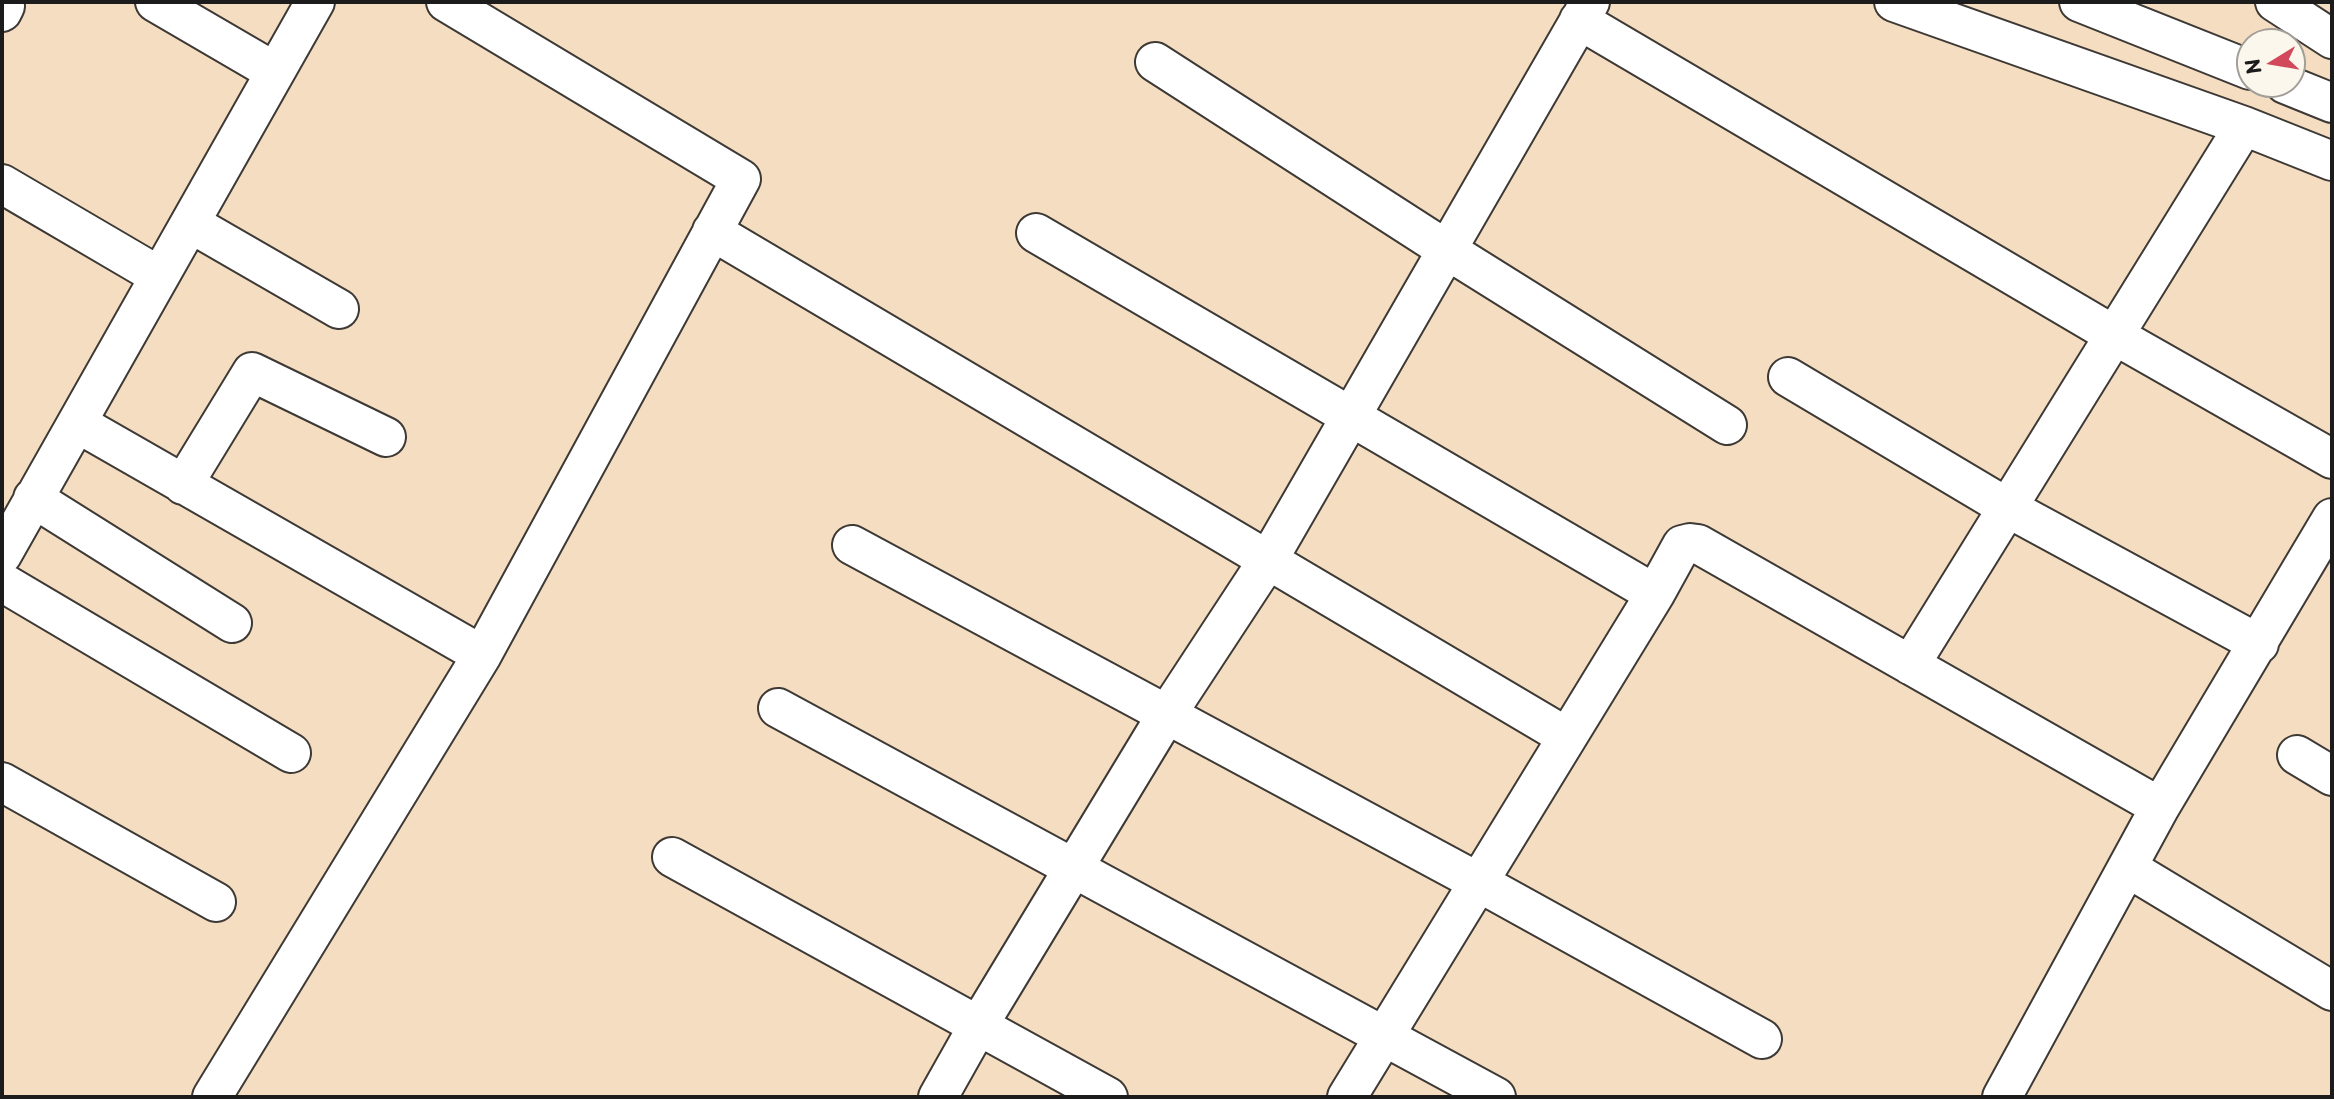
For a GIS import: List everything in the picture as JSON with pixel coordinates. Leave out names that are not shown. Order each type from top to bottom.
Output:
[{"type":"street","points":[[155,2],[275,72]]},
{"type":"street","points":[[2,555],[315,2]]},
{"type":"street","points":[[212,1097],[482,655],[741,179],[446,2]]},
{"type":"street","points":[[1894,2],[2244,126],[2332,161]]},
{"type":"street","points":[[2080,2],[2236,64]]},
{"type":"street","points":[[2275,2],[2332,39]]},
{"type":"street","points":[[938,1097],[978,1026],[1167,714],[1268,560],[1585,11],[2114,335],[2332,459]]},
{"type":"street","points":[[1155,62],[1447,250],[1727,425]]},
{"type":"street","points":[[2306,92],[2332,103]]},
{"type":"street","points":[[1910,666],[2244,126]]},
{"type":"street","points":[[2,184],[159,276]]},
{"type":"street","points":[[190,223],[339,309]]},
{"type":"street","points":[[712,231],[1567,737]]},
{"type":"street","points":[[1036,233],[1655,594]]},
{"type":"street","points":[[183,485],[252,372],[386,437]]},
{"type":"street","points":[[1788,377],[2008,508],[2259,644]]},
{"type":"street","points":[[76,423],[482,655]]},
{"type":"street","points":[[33,498],[232,623]]},
{"type":"street","points":[[2002,1097],[2160,807],[2332,518]]},
{"type":"street","points":[[1347,1097],[1655,594],[1682,545],[1698,544],[2160,807]]},
{"type":"street","points":[[852,545],[1478,882],[1762,1040]]},
{"type":"street","points":[[2,582],[291,752]]},
{"type":"street","points":[[778,708],[1496,1097]]},
{"type":"street","points":[[2297,755],[2332,776]]},
{"type":"street","points":[[2,782],[216,902]]},
{"type":"street","points":[[672,857],[1108,1097]]},
{"type":"street","points":[[2128,868],[2332,991]]}]
